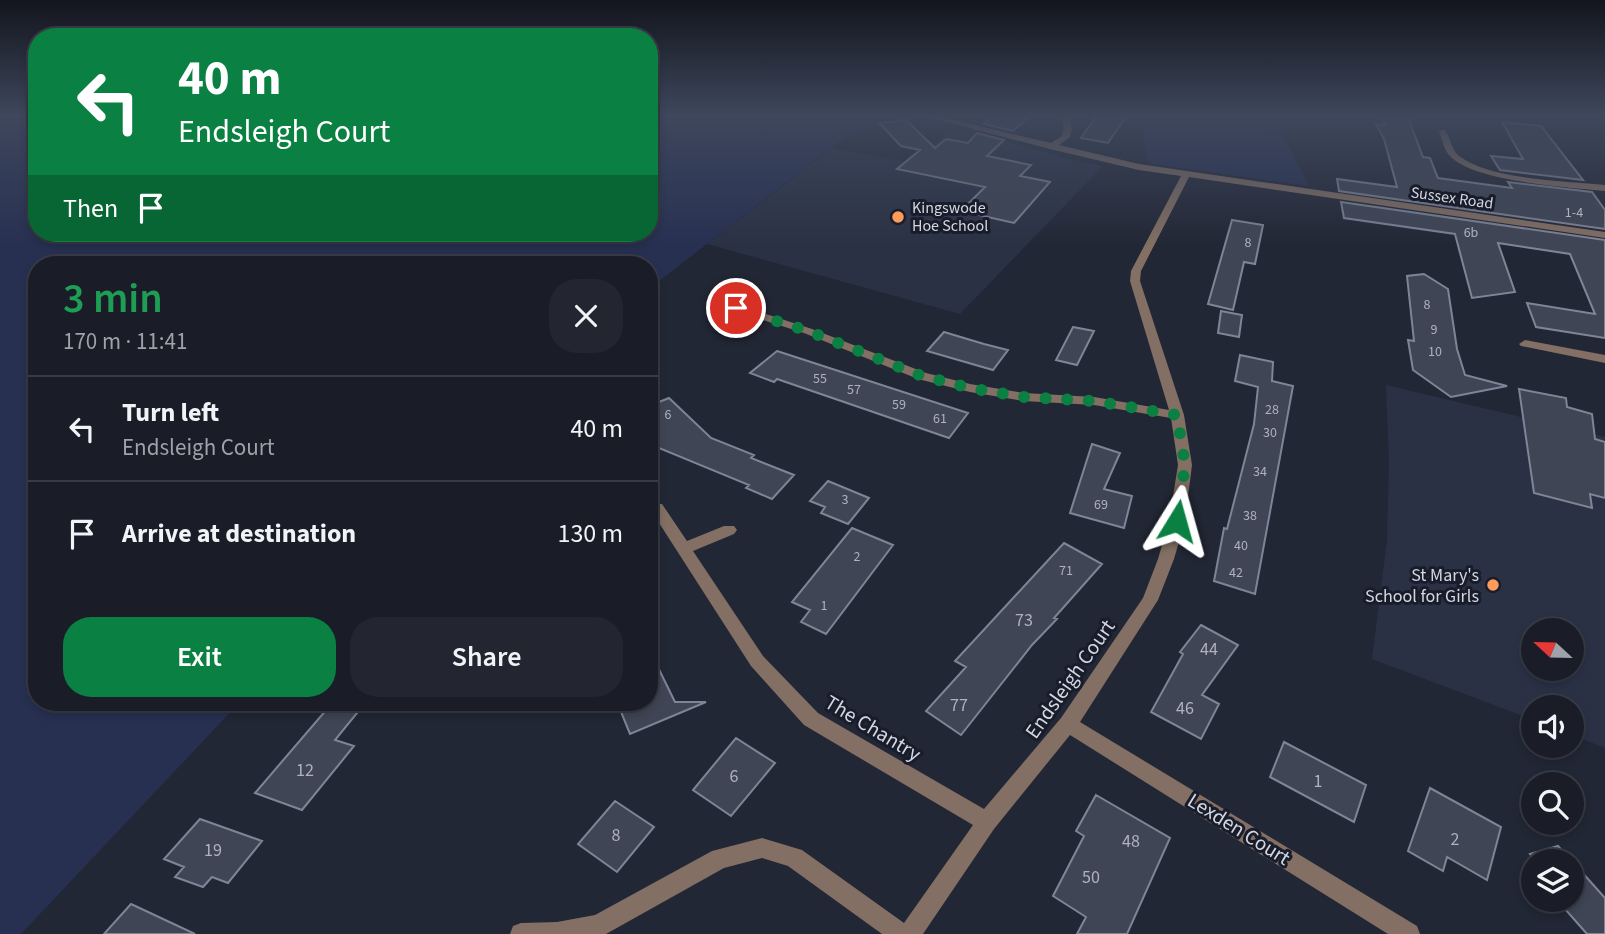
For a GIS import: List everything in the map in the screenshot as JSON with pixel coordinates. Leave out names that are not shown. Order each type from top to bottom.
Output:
[{"type":"street","name":"Sussex Road","points":[[1100,159],[1186,174],[1605,235]]},
{"type":"street","points":[[1460,159],[1468,165],[1498,173],[1605,188]]},
{"type":"street","name":"Endsleigh Court","points":[[910,934],[987,822],[1068,724],[1150,600],[1166,559],[1177,521],[1185,465],[1177,415],[1135,281],[1136,271],[1186,174]]},
{"type":"street","points":[[721,319],[750,297]]},
{"type":"street","points":[[736,308],[808,331],[922,376],[970,388],[1024,397],[1094,401],[1177,415]]},
{"type":"street","points":[[1525,344],[1605,359]]},
{"type":"street","name":"The Chantry","points":[[658,509],[757,661],[811,719],[987,822]]},
{"type":"street","points":[[685,548],[729,530]]},
{"type":"street","name":"Lexden Court","points":[[1068,724],[1409,934]]},
{"type":"street","points":[[521,934],[557,933],[598,926],[720,858],[762,848],[794,857],[901,934]]},
{"type":"shaded area","points":[[0,159],[28,159],[28,242],[658,242],[658,159],[817,159],[658,282],[658,256],[28,256],[28,711],[232,711],[21,934],[0,934]]},
{"type":"shaded area","name":"Kingswode Hoe School","points":[[818,159],[888,159],[906,162],[912,159],[1067,159],[1103,166],[960,314],[707,244]]},
{"type":"shaded area","points":[[1147,159],[1295,159],[1309,186],[1148,163]]},
{"type":"shaded area","name":"St Mary's School for Girls","points":[[1386,385],[1605,437],[1605,748],[1584,740],[1584,695],[1521,695],[1521,715],[1372,659],[1387,540],[1389,461]]},
{"type":"building","points":[[910,159],[1000,159],[1031,165],[1020,176],[1050,182],[1014,223],[961,211],[985,187],[897,169]]},
{"type":"building","points":[[1389,159],[1430,159],[1438,178],[1512,188],[1508,182],[1592,192],[1605,210],[1605,229],[1339,191],[1337,179],[1397,187]]},
{"type":"building","points":[[1493,159],[1566,159],[1583,180],[1500,170]]},
{"type":"building","points":[[1341,202],[1605,240],[1605,338],[1536,327],[1527,303],[1595,314],[1570,254],[1498,243],[1515,292],[1472,298],[1455,234],[1344,218]]},
{"type":"building","points":[[1232,220],[1263,225],[1255,264],[1244,262],[1233,310],[1208,304]]},
{"type":"building","points":[[1424,274],[1448,289],[1457,349],[1465,375],[1507,386],[1451,397],[1413,370],[1408,340],[1414,341],[1407,276]]},
{"type":"building","points":[[1221,311],[1242,315],[1239,337],[1218,333]]},
{"type":"building","points":[[1073,327],[1094,331],[1077,365],[1056,360]]},
{"type":"building","points":[[944,332],[1008,350],[993,370],[927,351]]},
{"type":"building","points":[[777,351],[968,413],[949,438],[777,379],[774,382],[750,373]]},
{"type":"building","points":[[1240,355],[1273,362],[1272,381],[1293,386],[1255,594],[1214,581],[1224,528],[1227,529],[1254,424],[1258,387],[1235,381]]},
{"type":"building","points":[[1519,389],[1566,398],[1567,407],[1592,414],[1595,439],[1605,442],[1605,498],[1590,494],[1592,508],[1534,493]]},
{"type":"building","points":[[669,398],[711,438],[794,475],[772,499],[746,488],[749,485],[658,448],[658,402]]},
{"type":"building","points":[[1092,444],[1120,453],[1104,489],[1132,496],[1124,528],[1070,513]]},
{"type":"building","points":[[828,481],[869,498],[848,524],[821,513],[825,507],[810,501]]},
{"type":"building","points":[[852,528],[893,545],[826,634],[801,622],[810,610],[792,602]]},
{"type":"building","points":[[1064,543],[1102,564],[1054,618],[1057,619],[1032,645],[961,735],[926,711],[966,667],[955,661]]},
{"type":"building","points":[[1201,625],[1238,645],[1202,695],[1219,704],[1201,739],[1151,712],[1183,654],[1180,652]]},
{"type":"building","points":[[658,667],[675,702],[706,702],[630,734],[621,711],[658,711]]},
{"type":"building","points":[[325,711],[359,711],[335,740],[354,746],[302,810],[255,793]]},
{"type":"building","points":[[736,738],[775,763],[731,816],[693,790]]},
{"type":"building","points":[[1284,742],[1366,785],[1354,822],[1270,777]]},
{"type":"building","points":[[1430,788],[1501,827],[1487,880],[1447,857],[1443,871],[1408,851]]},
{"type":"building","points":[[1096,795],[1170,838],[1127,934],[1077,934],[1086,917],[1053,896],[1084,836],[1076,831]]},
{"type":"building","points":[[615,801],[654,827],[617,872],[578,844]]},
{"type":"building","points":[[200,819],[262,841],[228,883],[212,877],[203,887],[175,877],[184,867],[164,859]]},
{"type":"building","points":[[1584,874],[1605,898],[1605,934],[1587,934],[1568,912],[1584,912]]},
{"type":"building","points":[[131,904],[195,934],[104,934]]},
{"type":"place","name":"Kingswode Hoe School","points":[[898,217]]},
{"type":"place","name":"St Mary's School for Girls","points":[[1493,585]]},
{"type":"route","points":[[736,308],[808,331],[922,376],[970,388],[1024,397],[1094,401],[1177,415],[1185,465],[1177,521]]}]
